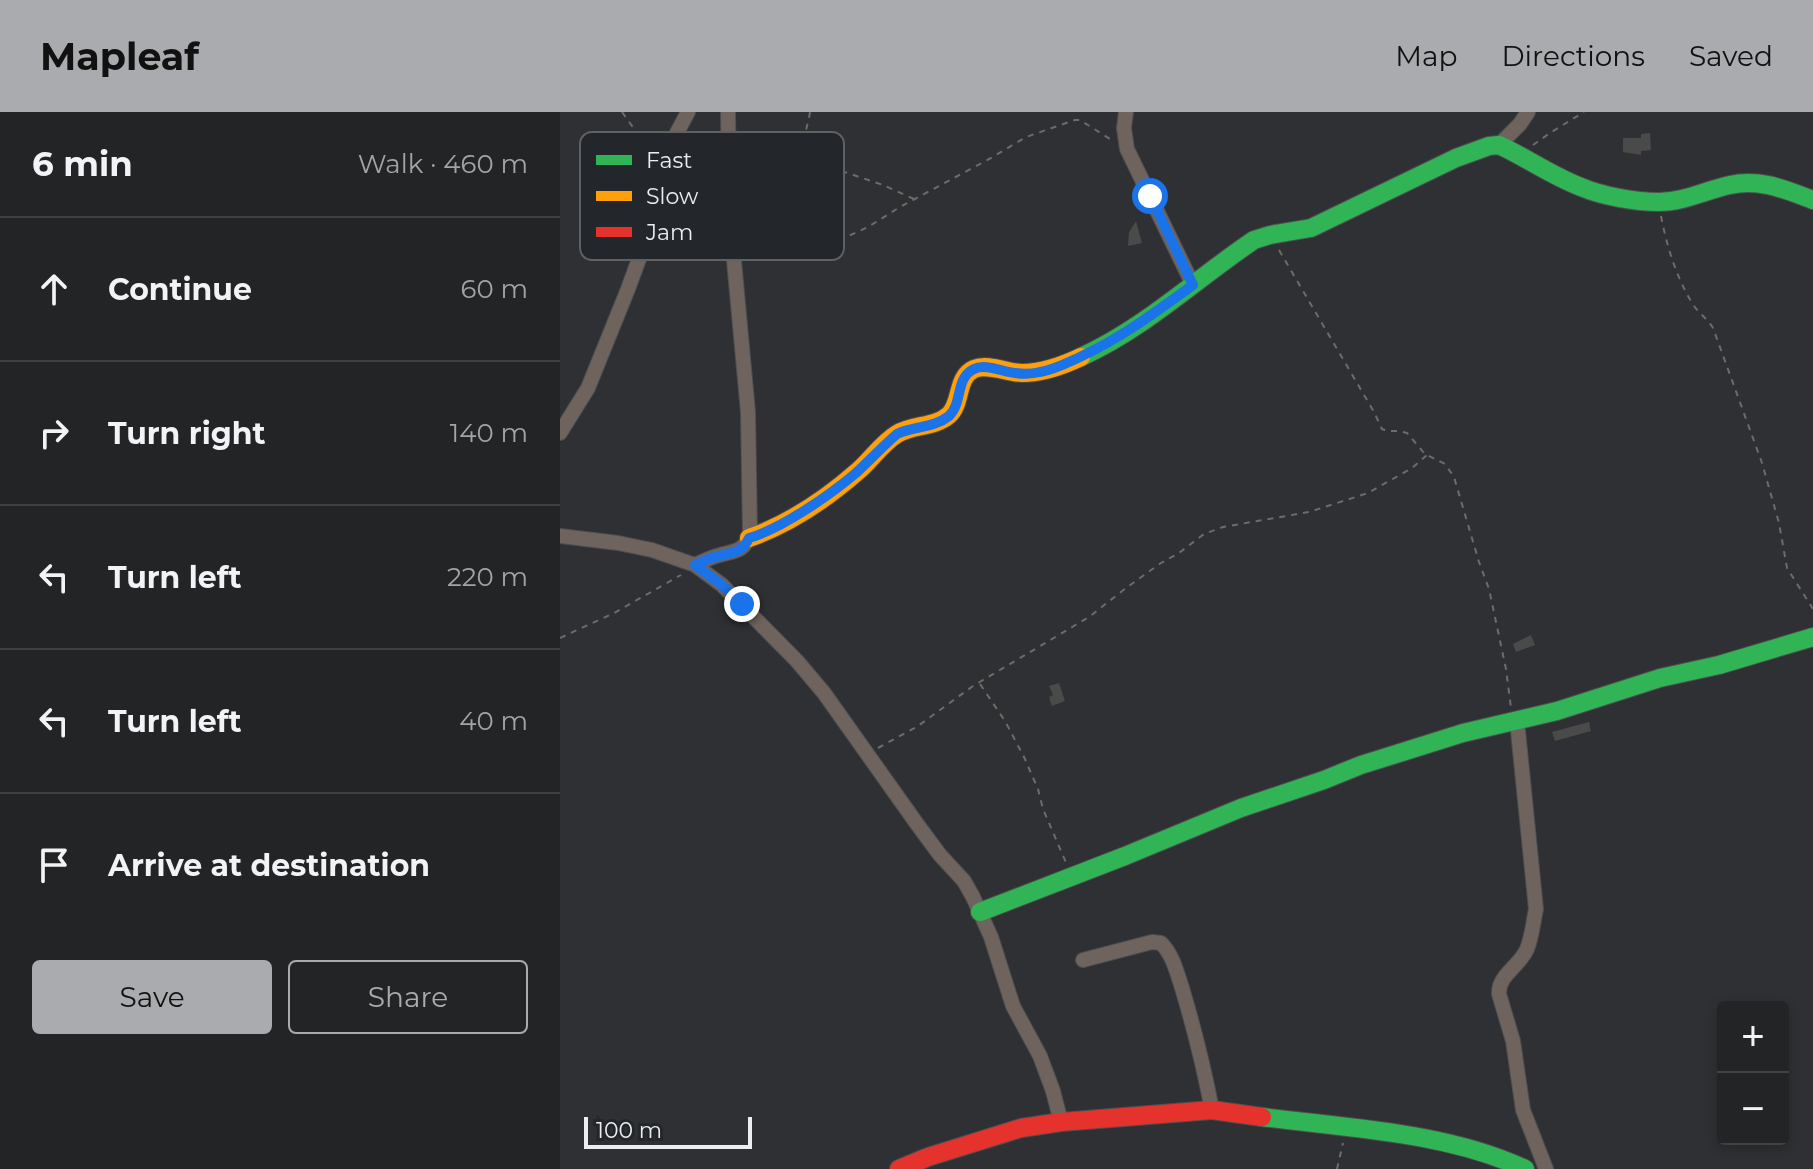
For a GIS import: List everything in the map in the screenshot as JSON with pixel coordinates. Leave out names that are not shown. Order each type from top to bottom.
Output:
[{"type":"street","points":[[677,132],[688,112]]},
{"type":"street","points":[[728,112],[728,132]]},
{"type":"street","points":[[1126,112],[1124,128],[1127,149],[1193,285]]},
{"type":"street","points":[[1499,145],[1528,112]]},
{"type":"street","points":[[749,538],[791,519],[826,495],[853,475],[897,434],[945,419],[957,403],[964,377],[976,367],[1029,373],[1057,368],[1140,324],[1254,240],[1311,228],[1483,147],[1499,145],[1582,188],[1627,199],[1658,202],[1680,200],[1744,183],[1773,185],[1813,200]]},
{"type":"street","points":[[560,433],[588,388],[639,260]]},
{"type":"street","points":[[695,565],[740,550],[749,538],[748,412],[734,260]]},
{"type":"street","points":[[560,536],[652,550],[695,565],[722,585],[797,661],[824,693],[940,855],[964,881],[991,937],[1013,1006],[1040,1056],[1061,1122]]},
{"type":"street","points":[[980,912],[1241,808],[1361,765],[1463,733],[1557,711],[1660,678],[1719,665],[1813,637]]},
{"type":"street","points":[[1515,721],[1536,909],[1526,953],[1502,980],[1499,994],[1513,1041],[1523,1110],[1546,1169]]},
{"type":"street","points":[[1083,960],[1152,942],[1161,943],[1167,949],[1203,1059],[1212,1110]]},
{"type":"street","points":[[899,1169],[1021,1128],[1212,1110],[1424,1138],[1469,1148],[1525,1169]]},
{"type":"path","points":[[622,112],[636,132]]},
{"type":"path","points":[[806,132],[810,112]]},
{"type":"path","points":[[1519,155],[1584,112]]},
{"type":"path","points":[[844,238],[1026,137],[1075,120],[1080,120],[1127,149]]},
{"type":"path","points":[[844,172],[914,199]]},
{"type":"path","points":[[1658,202],[1665,240],[1683,286],[1694,306],[1713,328],[1737,390],[1779,523],[1787,568],[1813,609]]},
{"type":"path","points":[[1270,235],[1382,429],[1407,433],[1427,455],[1445,464],[1454,477],[1489,589],[1515,721]]},
{"type":"path","points":[[868,753],[918,726],[979,683],[1089,617],[1204,534],[1237,524],[1309,512],[1368,493],[1412,468],[1427,455]]},
{"type":"path","points":[[560,638],[638,600],[695,565]]},
{"type":"path","points":[[979,683],[1005,721],[1024,757],[1071,877]]},
{"type":"path","points":[[1337,1169],[1347,1128]]},
{"type":"building","points":[[1650,133],[1651,150],[1641,151],[1641,155],[1623,152],[1623,138],[1641,138],[1641,134]]},
{"type":"building","points":[[1136,221],[1142,243],[1128,246],[1129,232]]},
{"type":"building","points":[[1531,635],[1535,645],[1516,652],[1513,644]]},
{"type":"building","points":[[1059,683],[1065,701],[1052,706],[1049,697],[1053,695],[1049,686]]},
{"type":"building","points":[[1589,722],[1591,731],[1555,741],[1552,732]]},
{"type":"traffic: fast","points":[[1081,357],[1149,318],[1254,240],[1311,228],[1456,158],[1489,146],[1499,145],[1589,190],[1629,200],[1668,201],[1741,183],[1773,186],[1813,200]]},
{"type":"traffic: fast","points":[[980,912],[1241,808],[1361,765],[1463,733],[1557,711],[1660,678],[1719,665],[1813,637]]},
{"type":"traffic: fast","points":[[1262,1117],[1430,1139],[1495,1157],[1525,1169]]},
{"type":"traffic: slow","points":[[749,538],[778,526],[820,501],[897,434],[937,422],[949,415],[964,378],[974,369],[985,367],[1030,373],[1081,357]]},
{"type":"traffic: jam","points":[[899,1169],[1021,1128],[1061,1122],[1212,1110],[1262,1117]]},
{"type":"route","points":[[742,604],[695,565],[740,550],[749,538],[791,519],[853,475],[897,434],[945,419],[957,403],[964,377],[976,367],[1015,373],[1057,368],[1140,324],[1193,285],[1150,196]]}]
